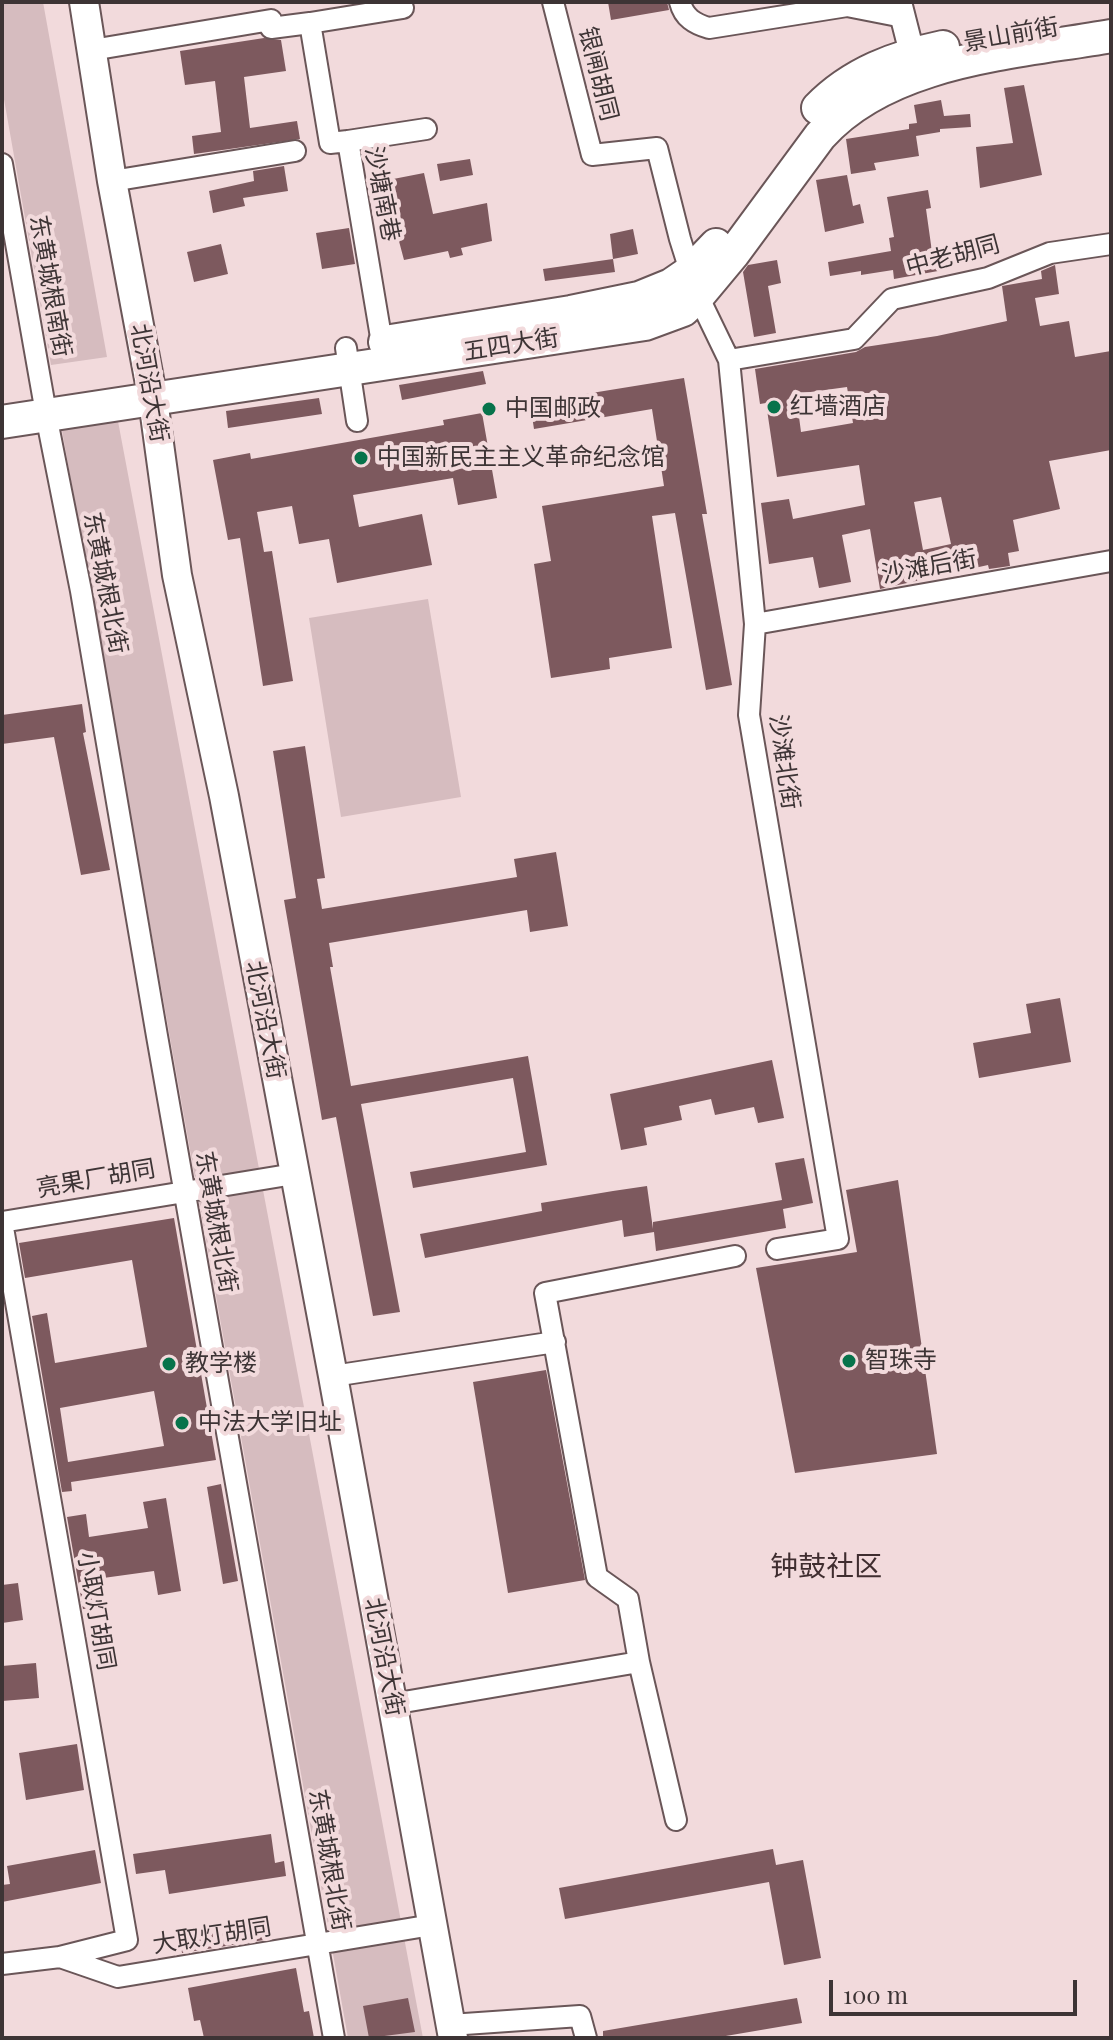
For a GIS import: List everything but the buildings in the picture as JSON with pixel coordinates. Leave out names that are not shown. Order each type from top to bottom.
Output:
[{"type":"main road","name":"北河沿大街","points":[[84,2],[112,181],[151,390],[177,575],[224,796],[452,2032]]},
{"type":"main road","name":"景山前街","points":[[915,64],[1111,16]]},
{"type":"main road","name":"景山前街","points":[[915,64],[956,64],[1111,36]]},
{"type":"main road","name":"五四大街","points":[[2,403],[53,401],[151,390],[348,359],[645,324],[683,310],[694,284],[835,119],[915,64]]},
{"type":"main road","name":"五四大街","points":[[348,359],[382,343],[639,298],[671,285],[694,284]]},
{"type":"main road","name":"五四大街","points":[[2,422],[53,401]]},
{"type":"street","name":"银闸胡同","points":[[553,2],[592,155],[657,148],[694,284]]},
{"type":"street","points":[[680,2],[694,23],[709,28],[847,6],[901,10],[915,64]]},
{"type":"street","points":[[92,50],[271,20],[271,28],[403,8]]},
{"type":"street","name":"沙塘南巷","points":[[310,23],[330,143],[348,141],[382,343]]},
{"type":"street","points":[[348,141],[426,129]]},
{"type":"street","points":[[112,181],[295,151]]},
{"type":"street","name":"东黄城根南街","points":[[2,164],[5,201],[53,401]]},
{"type":"street","name":"中老胡同","points":[[729,360],[854,339],[892,299],[988,278],[1050,253],[1111,244]]},
{"type":"street","name":"沙滩北街","points":[[694,284],[729,360],[755,624],[749,715],[838,1239],[777,1249]]},
{"type":"street","points":[[348,359],[357,421]]},
{"type":"street","name":"东黄城根北街","points":[[53,401],[81,591],[334,2038]]},
{"type":"street","name":"沙滩后街","points":[[755,624],[1111,561]]},
{"type":"street","name":"亮果厂胡同","points":[[2,1222],[294,1174]]},
{"type":"street","name":"小取灯胡同","points":[[2,1222],[127,1940],[60,1957]]},
{"type":"street","points":[[676,1820],[639,1662],[628,1599],[597,1577],[545,1293],[735,1256]]},
{"type":"street","points":[[333,1376],[555,1342]]},
{"type":"street","points":[[392,1704],[639,1662]]},
{"type":"street","name":"大取灯胡同","points":[[2,1964],[60,1957],[118,1977],[432,1925]]},
{"type":"street","points":[[452,2032],[580,2016],[586,2038]]},
{"type":"shaded area","points":[[2,2],[43,2],[107,357],[51,365],[2,88]]},
{"type":"shaded area","points":[[117,416],[423,2038],[348,2038],[61,425]]},
{"type":"shaded area","points":[[428,599],[461,797],[341,817],[309,618]]},
{"type":"place","name":"红墙酒店","points":[[774,407]]},
{"type":"place","name":"中国邮政","points":[[489,409]]},
{"type":"place","name":"中国新民主主义革命纪念馆","points":[[361,458]]},
{"type":"place","name":"智珠寺","points":[[849,1361]]},
{"type":"place","name":"教学楼","points":[[169,1364]]},
{"type":"place","name":"中法大学旧址","points":[[182,1423]]},
{"type":"district","name":"钟鼓社区","points":[[826,1567]]}]
